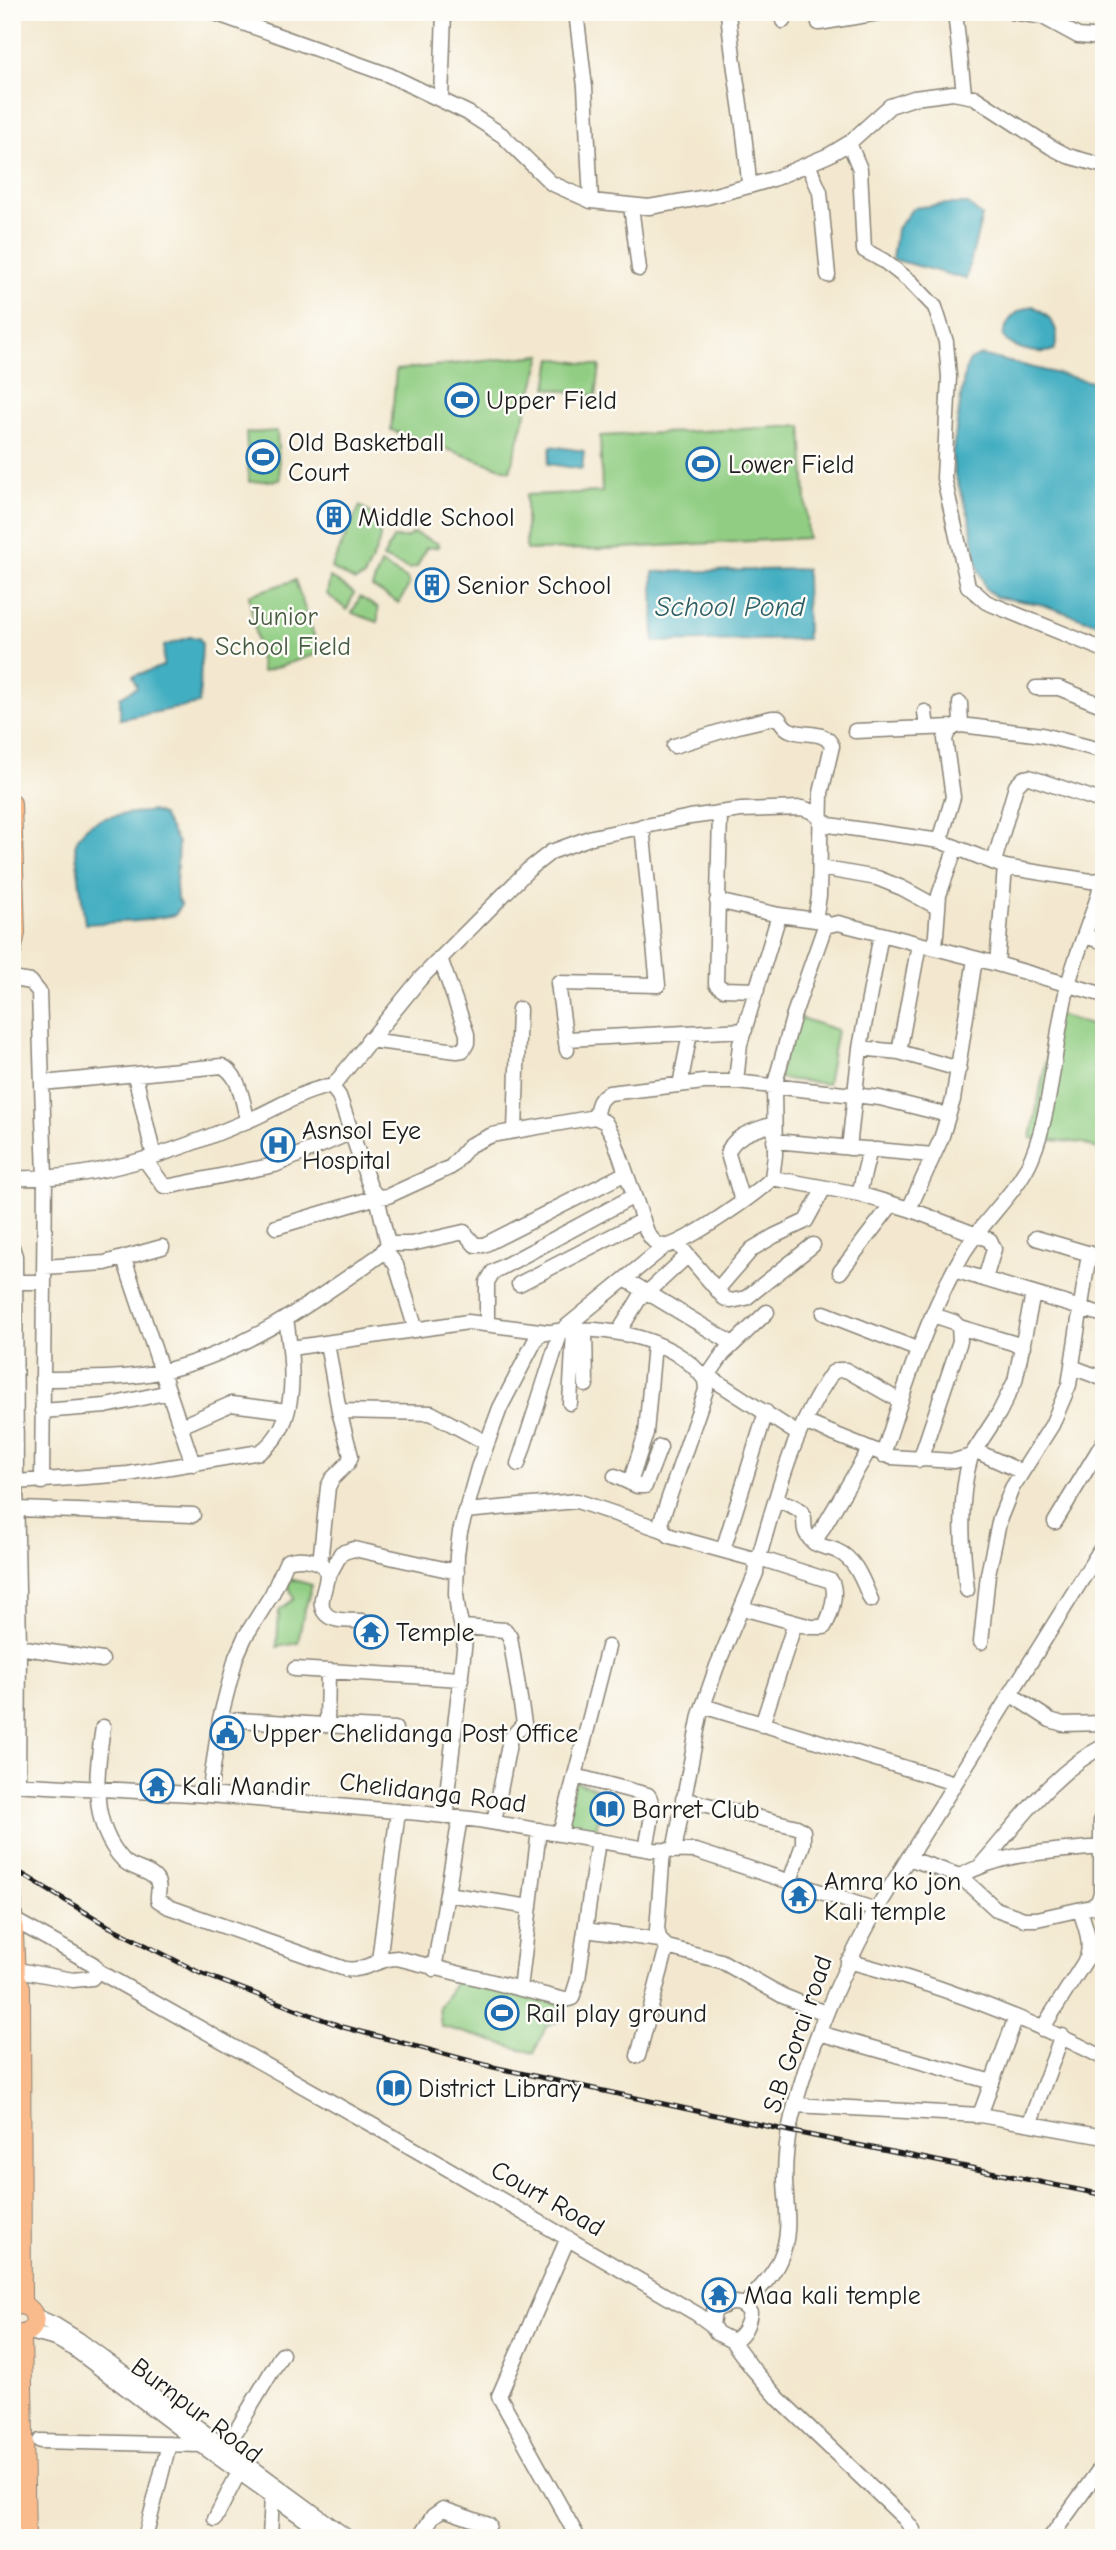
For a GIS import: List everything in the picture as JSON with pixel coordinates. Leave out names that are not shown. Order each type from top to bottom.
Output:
[{"type":"main road","points":[[12,803],[16,933],[12,952]]},
{"type":"main road","points":[[12,1891],[22,2321],[18,2393],[21,2536]]},
{"type":"street","points":[[212,12],[357,62],[441,100],[487,123],[551,183],[591,201],[631,206],[668,205],[749,186],[808,164],[849,143],[890,106],[914,98],[964,93],[1068,156],[1104,166]]},
{"type":"street","points":[[441,100],[444,12]]},
{"type":"street","points":[[576,12],[585,87],[591,201]]},
{"type":"street","points":[[728,12],[749,186]]},
{"type":"street","points":[[819,23],[884,12]]},
{"type":"street","points":[[955,12],[964,93]]},
{"type":"street","points":[[1012,12],[1043,17],[1078,36],[1104,38]]},
{"type":"street","points":[[849,143],[860,169],[864,250],[884,261],[911,282],[934,307],[946,342],[949,377],[944,478],[968,586],[986,602],[1104,650]]},
{"type":"street","points":[[808,164],[820,192],[828,275]]},
{"type":"street","points":[[631,206],[639,269]]},
{"type":"street","points":[[1036,688],[1059,688],[1104,706]]},
{"type":"street","points":[[940,841],[953,797],[945,739],[947,733],[957,726],[960,703]]},
{"type":"street","points":[[925,712],[927,728]]},
{"type":"street","points":[[674,746],[772,718],[781,721],[788,730],[825,737],[832,746],[821,793],[816,920]]},
{"type":"street","points":[[855,731],[957,726],[1042,735],[1104,751]]},
{"type":"street","points":[[997,964],[1000,864],[1016,786],[1029,777],[1104,802]]},
{"type":"street","points":[[12,1178],[90,1172],[150,1159],[248,1121],[318,1089],[332,1087],[368,1040],[440,958],[528,870],[551,852],[592,837],[720,813],[802,808],[811,811],[820,820],[838,827],[940,841],[1000,864],[1091,881],[1103,880],[1068,985],[1043,1115],[1031,1160],[976,1234],[954,1270],[876,1452],[814,1543]]},
{"type":"street","points":[[720,813],[716,984],[723,989],[757,990]]},
{"type":"street","points":[[642,826],[658,985],[558,983],[567,1045],[744,1030]]},
{"type":"street","points":[[935,948],[941,885],[956,847]]},
{"type":"street","points":[[820,868],[877,878],[937,907]]},
{"type":"street","points":[[718,901],[881,934],[1104,995]]},
{"type":"street","points":[[736,1082],[738,1055],[744,1030],[779,915]]},
{"type":"street","points":[[518,1464],[567,1331],[625,1279],[670,1245],[742,1201],[772,1178],[775,1169],[774,1087],[817,944],[825,926],[831,923]]},
{"type":"street","points":[[849,1148],[860,1048],[881,934]]},
{"type":"street","points":[[1085,936],[1104,942]]},
{"type":"street","points":[[899,1052],[919,944]]},
{"type":"street","points":[[368,1040],[457,1051],[463,1049],[467,1043],[467,1034],[440,958]]},
{"type":"street","points":[[909,1209],[948,1115],[959,1069],[975,958]]},
{"type":"street","points":[[12,979],[31,982],[39,992],[45,1177],[41,1482]]},
{"type":"street","points":[[515,1130],[519,1009]]},
{"type":"street","points":[[680,1085],[690,1033]]},
{"type":"street","points":[[860,1048],[899,1052],[959,1069]]},
{"type":"street","points":[[42,1083],[222,1066],[230,1070],[235,1077],[248,1121]]},
{"type":"street","points":[[135,1075],[150,1159],[164,1186],[275,1165],[352,1132]]},
{"type":"street","points":[[595,1118],[598,1102],[602,1096],[610,1093],[704,1082],[736,1082],[855,1094],[948,1115]]},
{"type":"street","points":[[332,1087],[339,1096],[370,1187],[377,1197],[386,1247],[396,1265],[416,1330]]},
{"type":"street","points":[[276,1227],[388,1196],[451,1167],[470,1145],[478,1140],[515,1130],[595,1118],[605,1122],[612,1136],[643,1220],[654,1242],[670,1245],[687,1256],[717,1290],[731,1301],[746,1298],[813,1245]]},
{"type":"street","points":[[742,1201],[728,1154],[729,1147],[734,1140],[773,1124]]},
{"type":"street","points":[[774,1142],[933,1154]]},
{"type":"street","points":[[859,1194],[870,1149]]},
{"type":"street","points":[[42,1379],[114,1377],[160,1371],[190,1363],[234,1345],[286,1318],[336,1288],[386,1247],[464,1232],[475,1245],[484,1245],[626,1172]]},
{"type":"street","points":[[772,1178],[859,1194],[909,1209],[990,1240],[994,1249],[985,1279]]},
{"type":"street","points":[[717,1290],[752,1249],[806,1222],[824,1188]]},
{"type":"street","points":[[487,1323],[487,1282],[493,1272],[634,1196]]},
{"type":"street","points":[[840,1272],[892,1204]]},
{"type":"street","points":[[519,1284],[643,1220]]},
{"type":"street","points":[[1036,1238],[1104,1258]]},
{"type":"street","points":[[44,1267],[124,1259],[162,1247]]},
{"type":"street","points":[[12,1248],[15,1256],[19,1785]]},
{"type":"street","points":[[981,1642],[994,1544],[1012,1488],[1059,1410],[1069,1385],[1089,1253]]},
{"type":"street","points":[[618,1333],[646,1292],[687,1256]]},
{"type":"street","points":[[124,1259],[193,1464]]},
{"type":"street","points":[[954,1270],[1104,1315]]},
{"type":"street","points":[[625,1279],[733,1344]]},
{"type":"street","points":[[14,1282],[43,1282]]},
{"type":"street","points":[[967,1590],[963,1520],[965,1474],[1015,1381],[1033,1294]]},
{"type":"street","points":[[663,1530],[662,1521],[706,1390],[706,1378],[733,1344],[767,1312]]},
{"type":"street","points":[[824,1313],[919,1350]]},
{"type":"street","points":[[933,1315],[954,1322],[959,1327],[1023,1346]]},
{"type":"street","points":[[16,1482],[128,1474],[260,1452],[271,1445],[280,1431],[292,1387],[291,1348],[286,1318]]},
{"type":"street","points":[[291,1348],[452,1323],[487,1323],[618,1333],[654,1344],[691,1364],[706,1378],[766,1412],[801,1428],[876,1452],[920,1460],[954,1461],[974,1454],[1022,1472]]},
{"type":"street","points":[[920,1460],[960,1341],[959,1327]]},
{"type":"street","points":[[567,1331],[586,1385]]},
{"type":"street","points":[[567,1331],[570,1403]]},
{"type":"street","points":[[435,1969],[447,1894],[454,1818],[448,1784],[466,1640],[458,1611],[457,1572],[457,1555],[465,1511],[500,1408],[538,1335],[567,1331]]},
{"type":"street","points":[[320,1563],[328,1488],[351,1456],[327,1343]]},
{"type":"street","points":[[630,1483],[643,1442],[654,1344]]},
{"type":"street","points":[[1072,1367],[1104,1378]]},
{"type":"street","points":[[638,2056],[664,1944],[657,1930],[668,1851],[683,1799],[703,1706],[756,1573],[788,1456],[828,1380],[838,1370],[846,1370],[900,1401]]},
{"type":"street","points":[[42,1411],[106,1406],[169,1392]]},
{"type":"street","points":[[181,1426],[232,1404],[287,1411]]},
{"type":"street","points":[[340,1411],[431,1413],[487,1443]]},
{"type":"street","points":[[723,1550],[766,1412]]},
{"type":"street","points":[[1055,1522],[1104,1441]]},
{"type":"street","points":[[643,1442],[684,1454]]},
{"type":"street","points":[[615,1476],[642,1487],[648,1483],[660,1447]]},
{"type":"street","points":[[776,1500],[803,1512],[807,1531],[814,1543],[839,1551],[852,1562],[871,1600]]},
{"type":"street","points":[[465,1511],[553,1501],[577,1501],[663,1530],[670,1536],[827,1578],[834,1586],[835,1591],[824,1627],[811,1628],[742,1608]]},
{"type":"street","points":[[18,1509],[192,1515]]},
{"type":"street","name":"S.B Gorai road","points":[[745,2305],[774,2272],[785,2242],[788,2212],[785,2165],[795,2105],[825,2013],[848,1961],[876,1910],[1010,1694],[1098,1568],[1104,1544]]},
{"type":"street","points":[[362,1621],[335,1619],[323,1612],[321,1604],[328,1577],[341,1553],[354,1549],[457,1572]]},
{"type":"street","points":[[209,1794],[229,1679],[240,1647],[272,1594],[282,1567],[295,1558],[320,1563],[327,1569],[328,1577]]},
{"type":"street","points":[[762,1725],[795,1623]]},
{"type":"street","points":[[463,1627],[505,1630],[510,1637],[522,1703],[524,1723],[510,1739],[494,1822]]},
{"type":"street","points":[[19,1647],[102,1660]]},
{"type":"street","points":[[560,1834],[608,1647]]},
{"type":"street","points":[[295,1669],[461,1679]]},
{"type":"street","points":[[327,1725],[328,1671]]},
{"type":"street","points":[[1010,1694],[1050,1720],[1063,1724],[1104,1723]]},
{"type":"street","points":[[703,1706],[954,1783]]},
{"type":"street","points":[[220,1719],[395,1729]]},
{"type":"street","points":[[103,1727],[97,1787],[99,1812],[104,1829],[126,1863],[156,1878],[159,1884],[158,1900],[163,1905],[345,1969],[360,1969],[379,1961],[397,1958],[565,2000],[572,1998],[578,1979],[598,1840]]},
{"type":"street","points":[[981,1865],[1053,1783],[1080,1759],[1104,1746]]},
{"type":"street","points":[[575,1776],[648,1795],[652,1800],[652,1807],[646,1849]]},
{"type":"street","name":"Chelidanga Road","points":[[19,1785],[209,1794],[398,1811],[494,1822],[646,1849],[696,1851],[876,1910]]},
{"type":"street","points":[[683,1799],[797,1827],[803,1831],[803,1844],[790,1881]]},
{"type":"street","points":[[379,1961],[398,1811]]},
{"type":"street","points":[[908,1858],[960,1876],[996,1909],[1024,1919],[1080,1910],[1098,1902],[1101,1893],[1101,1821],[1104,1816]]},
{"type":"street","points":[[520,1989],[540,1830]]},
{"type":"street","points":[[960,1876],[981,1865],[1014,1855],[1101,1847]]},
{"type":"street","points":[[447,1894],[530,1907]]},
{"type":"street","points":[[1042,2029],[1087,1958],[1088,1936],[1080,1910]]},
{"type":"street","name":"Court Road","points":[[14,1920],[93,1964],[98,1971],[568,2238],[712,2325],[717,2333],[732,2341],[765,2384],[918,2535]]},
{"type":"street","points":[[585,1930],[664,1944],[721,1961],[783,1996],[825,2013]]},
{"type":"street","points":[[848,1961],[926,1984],[1016,2017],[1062,2036],[1104,2058]]},
{"type":"street","points":[[16,1977],[73,1980],[93,1978],[98,1971]]},
{"type":"street","points":[[980,2115],[1016,2017]]},
{"type":"street","points":[[819,2032],[992,2082]]},
{"type":"street","points":[[1030,2122],[1062,2036]]},
{"type":"street","points":[[795,2105],[980,2115],[1104,2137]]},
{"type":"street","points":[[568,2238],[499,2396],[578,2538]]},
{"type":"street","points":[[712,2325],[714,2311],[726,2304],[737,2302],[745,2305],[750,2313],[748,2322],[743,2334],[732,2341]]},
{"type":"street","points":[[22,2321],[55,2325],[79,2340],[348,2538]]},
{"type":"street","name":"Burnpur Road","points":[[22,2321],[74,2348],[201,2445],[272,2495],[312,2531],[331,2538]]},
{"type":"street","points":[[226,2448],[282,2354]]},
{"type":"street","points":[[40,2441],[201,2445]]},
{"type":"street","points":[[145,2538],[169,2444]]},
{"type":"street","points":[[1050,2538],[1104,2463]]},
{"type":"street","points":[[215,2519],[239,2472]]},
{"type":"street","points":[[271,2538],[272,2495]]},
{"type":"street","points":[[419,2538],[433,2516],[443,2509],[489,2525]]},
{"type":"green space","name":"Upper Field","points":[[542,355],[510,471],[391,430],[396,370]]},
{"type":"green space","points":[[552,358],[600,366],[596,396],[547,388]]},
{"type":"green space","name":"Lower Field","points":[[802,426],[808,538],[606,549],[526,550],[526,495],[602,492],[600,436]]},
{"type":"green space","name":"Old Basketball Court","points":[[277,431],[280,480],[249,482],[246,433]]},
{"type":"green space","points":[[360,506],[377,522],[380,538],[364,577],[355,581],[331,568]]},
{"type":"green space","points":[[414,533],[439,544],[438,547],[426,548],[417,567],[409,569],[383,558],[393,538],[406,538]]},
{"type":"green space","points":[[381,564],[407,579],[409,585],[399,603],[372,587]]},
{"type":"green space","points":[[330,577],[354,593],[347,610],[327,594]]},
{"type":"green space","name":"Junior School Field","points":[[295,580],[320,653],[262,672],[249,595]]},
{"type":"green space","points":[[360,597],[378,608],[378,622],[352,613]]},
{"type":"green space","points":[[1055,1014],[1104,1029],[1104,1152],[1083,1143],[1031,1138]]},
{"type":"green space","points":[[795,1016],[837,1030],[827,1084],[778,1078]]},
{"type":"green space","points":[[290,1579],[312,1585],[298,1643],[277,1647],[279,1610],[294,1599],[288,1584]]},
{"type":"green space","points":[[574,1781],[603,1790],[596,1831],[565,1825]]},
{"type":"green space","name":"Rail play ground","points":[[459,1978],[566,2004],[564,2019],[546,2026],[534,2053],[441,2026],[439,2007]]},
{"type":"water","points":[[968,204],[982,216],[966,279],[892,259],[896,230],[913,208]]},
{"type":"water","points":[[1033,306],[1045,314],[1056,330],[1054,350],[1027,350],[1013,345],[1003,337],[1013,316]]},
{"type":"water","points":[[981,355],[1104,385],[1104,626],[1040,604],[996,597],[986,589],[978,568],[969,516],[955,475],[952,456],[965,371],[970,360]]},
{"type":"water","points":[[551,446],[584,451],[582,469],[548,464]]},
{"type":"water","name":"School Pond","points":[[806,569],[807,639],[654,642],[653,572]]},
{"type":"water","points":[[189,637],[199,638],[202,644],[199,704],[120,719],[120,697],[137,687],[133,676],[163,666],[164,646]]},
{"type":"water","points":[[152,811],[162,815],[178,843],[176,884],[177,899],[181,905],[175,915],[139,921],[85,924],[75,846],[80,835],[96,821]]},
{"type":"railway","points":[[12,1868],[108,1926],[200,1973],[343,2027],[493,2067],[1104,2195]]},
{"type":"place","name":"Upper Field","points":[[462,400]]},
{"type":"place","name":"Old Basketball Court","points":[[263,457]]},
{"type":"place","name":"Lower Field","points":[[703,464]]},
{"type":"place","name":"Middle School","points":[[334,517]]},
{"type":"place","name":"Senior School","points":[[432,585]]},
{"type":"place","name":"Asnsol Eye Hospital","points":[[278,1145]]},
{"type":"place","name":"Temple","points":[[371,1632]]},
{"type":"place","name":"Upper Chelidanga Post Office","points":[[227,1733]]},
{"type":"place","name":"Kali Mandir","points":[[157,1786]]},
{"type":"place","name":"Barret Club","points":[[607,1809]]},
{"type":"place","name":"Amra ko jon Kali temple","points":[[799,1896]]},
{"type":"place","name":"Rail play ground","points":[[502,2013]]},
{"type":"place","name":"District Library","points":[[394,2088]]},
{"type":"place","name":"Maa kali temple","points":[[719,2295]]}]
